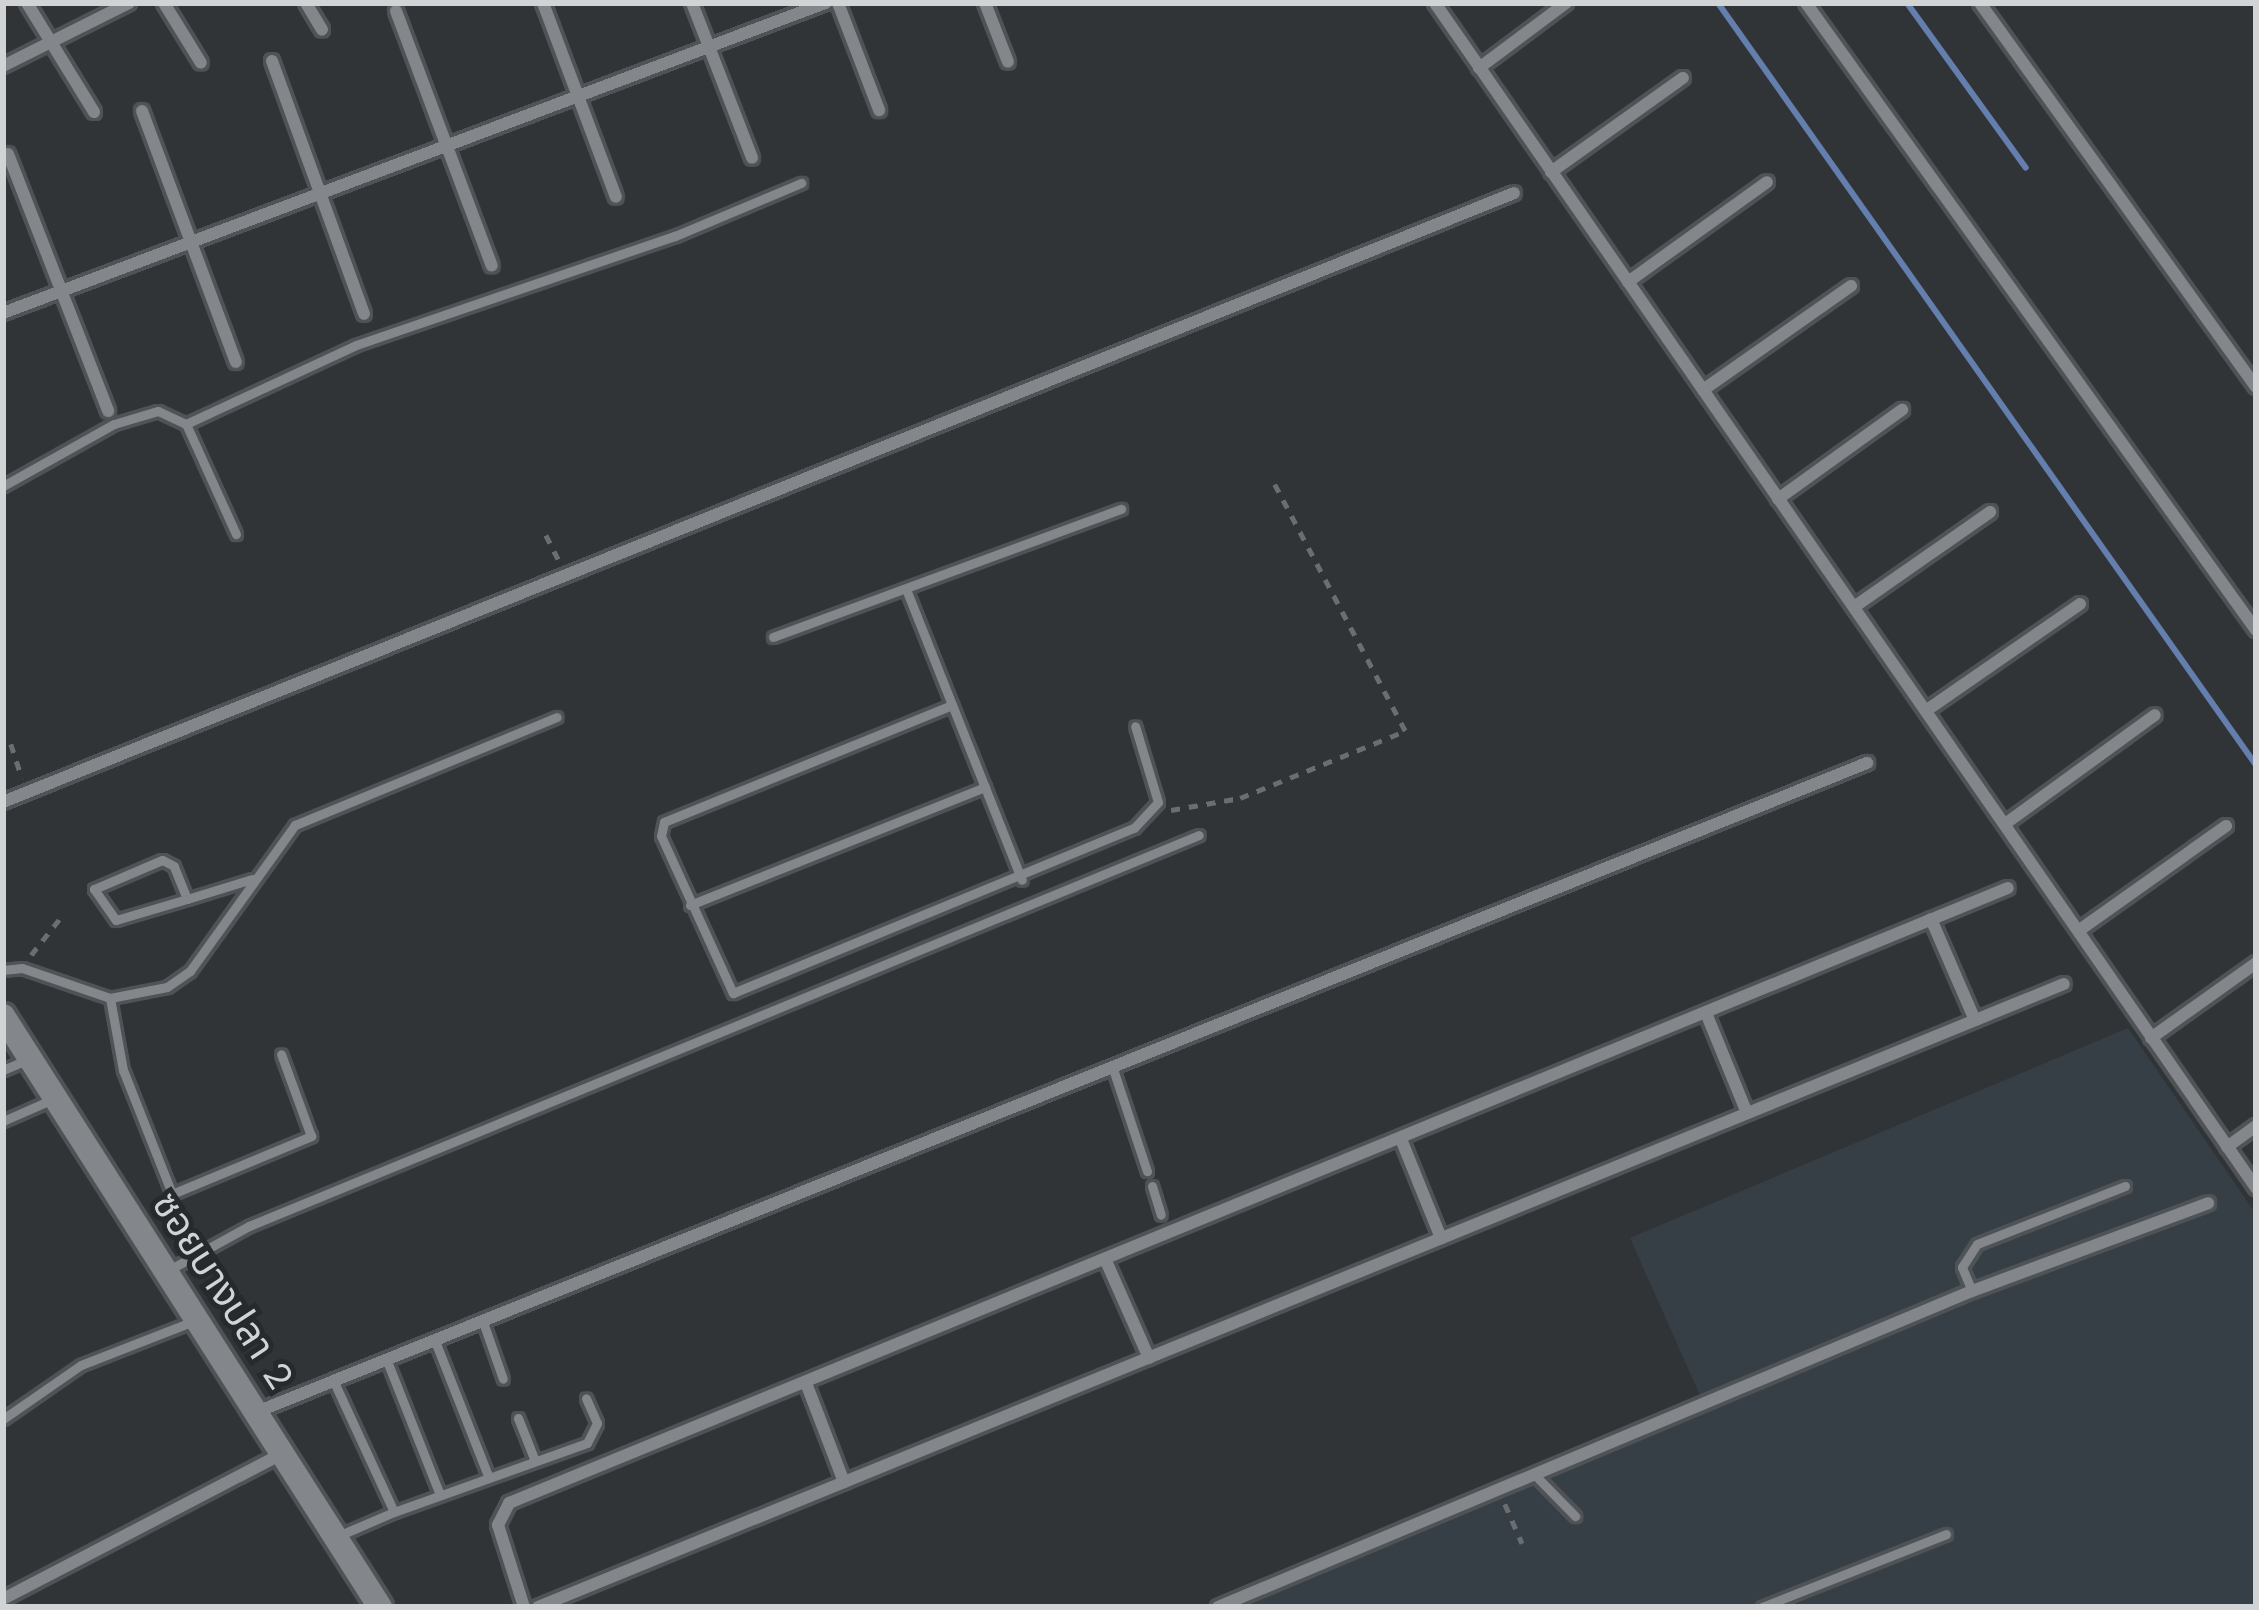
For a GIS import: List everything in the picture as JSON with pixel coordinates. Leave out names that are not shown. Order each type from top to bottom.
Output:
[{"type":"street","points":[[28,3],[94,112]]},
{"type":"street","points":[[3,66],[129,3]]},
{"type":"street","points":[[164,3],[201,63]]},
{"type":"street","points":[[306,3],[322,30]]},
{"type":"street","points":[[543,3],[616,196]]},
{"type":"street","points":[[692,3],[752,158]]},
{"type":"street","points":[[3,313],[825,3]]},
{"type":"street","points":[[838,3],[880,110]]},
{"type":"street","points":[[985,3],[1008,62]]},
{"type":"street","points":[[1435,3],[2081,929],[2256,1188]]},
{"type":"street","points":[[1479,68],[1566,3]]},
{"type":"street","points":[[1806,3],[2256,630]]},
{"type":"street","points":[[1981,3],[2256,387]]},
{"type":"street","points":[[396,11],[492,266]]},
{"type":"street","points":[[272,61],[364,314]]},
{"type":"street","points":[[1552,172],[1683,78]]},
{"type":"street","points":[[142,112],[236,362]]},
{"type":"street","points":[[8,154],[108,411]]},
{"type":"street","points":[[1628,282],[1767,182]]},
{"type":"street","points":[[3,802],[1514,193]]},
{"type":"street","points":[[1703,390],[1851,286]]},
{"type":"street","points":[[1778,499],[1902,410]]},
{"type":"street","points":[[1854,607],[1990,512]]},
{"type":"street","points":[[1927,710],[2080,604]]},
{"type":"street","points":[[2005,824],[2155,716]]},
{"type":"street","points":[[259,1411],[1868,763]]},
{"type":"street","points":[[2081,929],[2226,826]]},
{"type":"street","points":[[524,1607],[498,1526],[509,1503],[2008,888]]},
{"type":"street","points":[[1931,919],[1975,1020]]},
{"type":"street","points":[[2151,1038],[2256,963]]},
{"type":"street","points":[[538,1607],[2064,984]]},
{"type":"street","points":[[1706,1012],[1747,1113]]},
{"type":"street","name":"ซอยบางปลา 2","points":[[3,1016],[380,1607]]},
{"type":"street","points":[[2227,1147],[2256,1126]]},
{"type":"street","points":[[1401,1139],[1441,1238]]},
{"type":"street","points":[[1218,1607],[1972,1291],[2208,1203]]},
{"type":"street","points":[[1106,1261],[1149,1358]]},
{"type":"street","points":[[806,1383],[844,1482]]},
{"type":"street","points":[[3,1599],[285,1453]]},
{"type":"lane","points":[[186,424],[356,345],[653,243],[801,183]]},
{"type":"lane","points":[[3,486],[140,414],[158,411],[186,424],[236,534]]},
{"type":"lane","points":[[773,637],[1121,509]]},
{"type":"lane","points":[[906,589],[1022,880]]},
{"type":"lane","points":[[952,705],[671,814],[662,836],[733,993],[1115,840],[1154,813],[1157,782],[1135,726]]},
{"type":"lane","points":[[3,970],[22,968],[110,998],[145,996],[190,971],[295,825],[557,717]]},
{"type":"lane","points":[[690,905],[985,787]]},
{"type":"lane","points":[[166,1270],[249,1226],[1199,835]]},
{"type":"lane","points":[[187,898],[174,866],[162,860],[94,889],[116,920],[252,879]]},
{"type":"lane","points":[[110,998],[123,1070],[172,1194],[311,1136],[280,1054]]},
{"type":"lane","points":[[3,1070],[30,1058]]},
{"type":"lane","points":[[1112,1066],[1147,1171]]},
{"type":"lane","points":[[3,1121],[55,1099]]},
{"type":"lane","points":[[1152,1186],[1161,1215]]},
{"type":"lane","points":[[1972,1291],[1962,1267],[1977,1244],[2125,1186]]},
{"type":"lane","points":[[3,1419],[82,1365],[199,1320]]},
{"type":"lane","points":[[483,1322],[503,1378]]},
{"type":"lane","points":[[435,1341],[489,1478]]},
{"type":"lane","points":[[386,1361],[440,1495]]},
{"type":"lane","points":[[334,1382],[394,1511]]},
{"type":"lane","points":[[336,1537],[394,1511],[587,1443],[596,1424],[586,1398]]},
{"type":"lane","points":[[518,1418],[535,1461]]},
{"type":"lane","points":[[1534,1474],[1575,1516]]},
{"type":"lane","points":[[1762,1607],[1946,1534]]},
{"type":"path","points":[[1154,813],[1240,798],[1406,731],[1272,480]]},
{"type":"path","points":[[546,535],[566,575]]},
{"type":"path","points":[[11,744],[27,793]]},
{"type":"path","points":[[22,968],[61,917]]},
{"type":"path","points":[[1498,1489],[1522,1543]]},
{"type":"shaded area","points":[[2128,1028],[2256,1214],[2256,1607],[1207,1607],[1703,1402],[1630,1238]]},
{"type":"waterway","points":[[1718,3],[2256,765]]},
{"type":"waterway","points":[[1907,3],[2026,168]]}]
